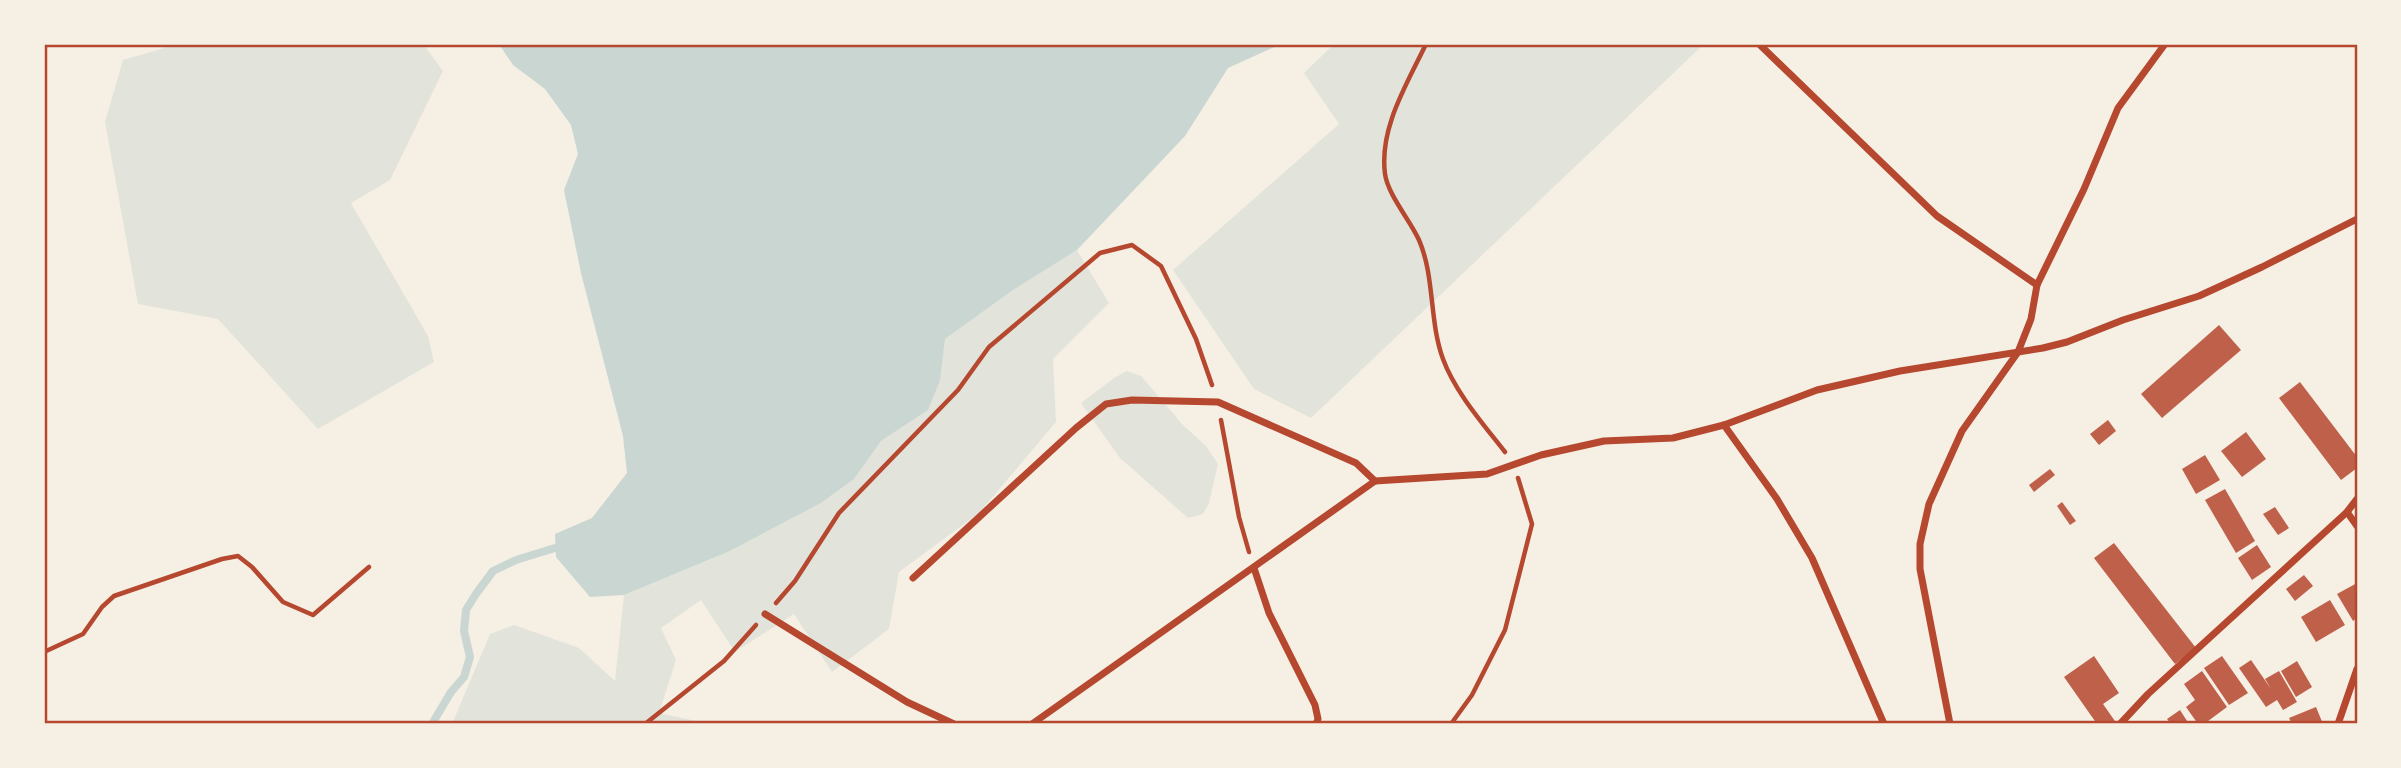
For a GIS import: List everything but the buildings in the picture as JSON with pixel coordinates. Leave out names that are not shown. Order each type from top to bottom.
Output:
[{"type":"street","points":[[1759,44],[1937,216],[2038,285]]},
{"type":"street","points":[[1950,724],[1922,585],[1920,544],[1929,504],[1962,431],[2018,352],[2032,319],[2038,285],[2084,189],[2118,108],[2165,44]]},
{"type":"street","points":[[1032,724],[1375,481],[1487,474],[1541,455],[1604,441],[1673,438],[1724,425],[1817,390],[1900,371],[2067,342],[2123,320],[2199,296],[2357,219]]},
{"type":"street","points":[[913,578],[1076,428],[1106,404],[1132,400],[1218,402],[1356,463],[1375,481]]},
{"type":"street","points":[[1724,425],[1777,499],[1812,558],[1884,724]]},
{"type":"street","points":[[2120,724],[2148,694],[2347,512],[2357,499]]},
{"type":"street","points":[[2347,512],[2357,526]]},
{"type":"street","points":[[1254,568],[1269,612],[1317,711],[1316,724]]},
{"type":"street","points":[[765,614],[907,702],[954,724]]},
{"type":"street","points":[[2338,724],[2357,669]]},
{"type":"path","points":[[1426,44],[1391,118],[1385,149],[1385,176],[1419,240],[1427,266],[1443,360],[1464,398],[1514,464],[1532,524],[1504,630],[1472,695],[1451,724]]},
{"type":"path","points":[[645,724],[724,661],[795,581],[839,513],[958,390],[989,348],[1100,253],[1132,245],[1161,266],[1196,340],[1218,402],[1239,517],[1254,568]]},
{"type":"path","points":[[44,652],[83,634],[102,607],[114,596],[222,559],[238,556],[252,567],[283,602],[313,615],[369,567]]},
{"type":"shaded area","points":[[178,44],[423,44],[443,71],[390,180],[351,203],[428,336],[434,362],[318,429],[218,319],[138,304],[105,122],[123,60]]},
{"type":"shaded area","points":[[499,44],[1281,44],[1228,68],[1185,136],[1077,250],[1013,290],[945,339],[940,381],[928,410],[881,441],[854,479],[821,503],[730,551],[624,595],[590,597],[556,557],[555,534],[592,518],[627,473],[623,436],[581,273],[564,190],[578,154],[571,125],[545,89],[513,65]]},
{"type":"shaded area","points":[[1334,44],[1704,44],[1311,418],[1254,389],[1173,270],[1339,124],[1304,73]]},
{"type":"shaded area","points":[[1077,250],[1109,303],[1053,359],[1056,422],[979,513],[899,572],[889,629],[832,672],[794,614],[735,652],[701,600],[661,628],[676,660],[659,713],[710,724],[452,724],[490,634],[514,625],[579,648],[615,681],[624,595],[730,551],[821,503],[854,479],[881,441],[928,410],[940,381],[945,339],[1013,290]]},
{"type":"shaded area","points":[[1127,371],[1141,376],[1182,424],[1206,446],[1218,464],[1209,503],[1203,514],[1188,518],[1120,458],[1081,403]]},
{"type":"waterway","points":[[432,724],[451,692],[464,677],[470,657],[464,631],[466,610],[476,594],[493,571],[516,560],[555,548]]}]
